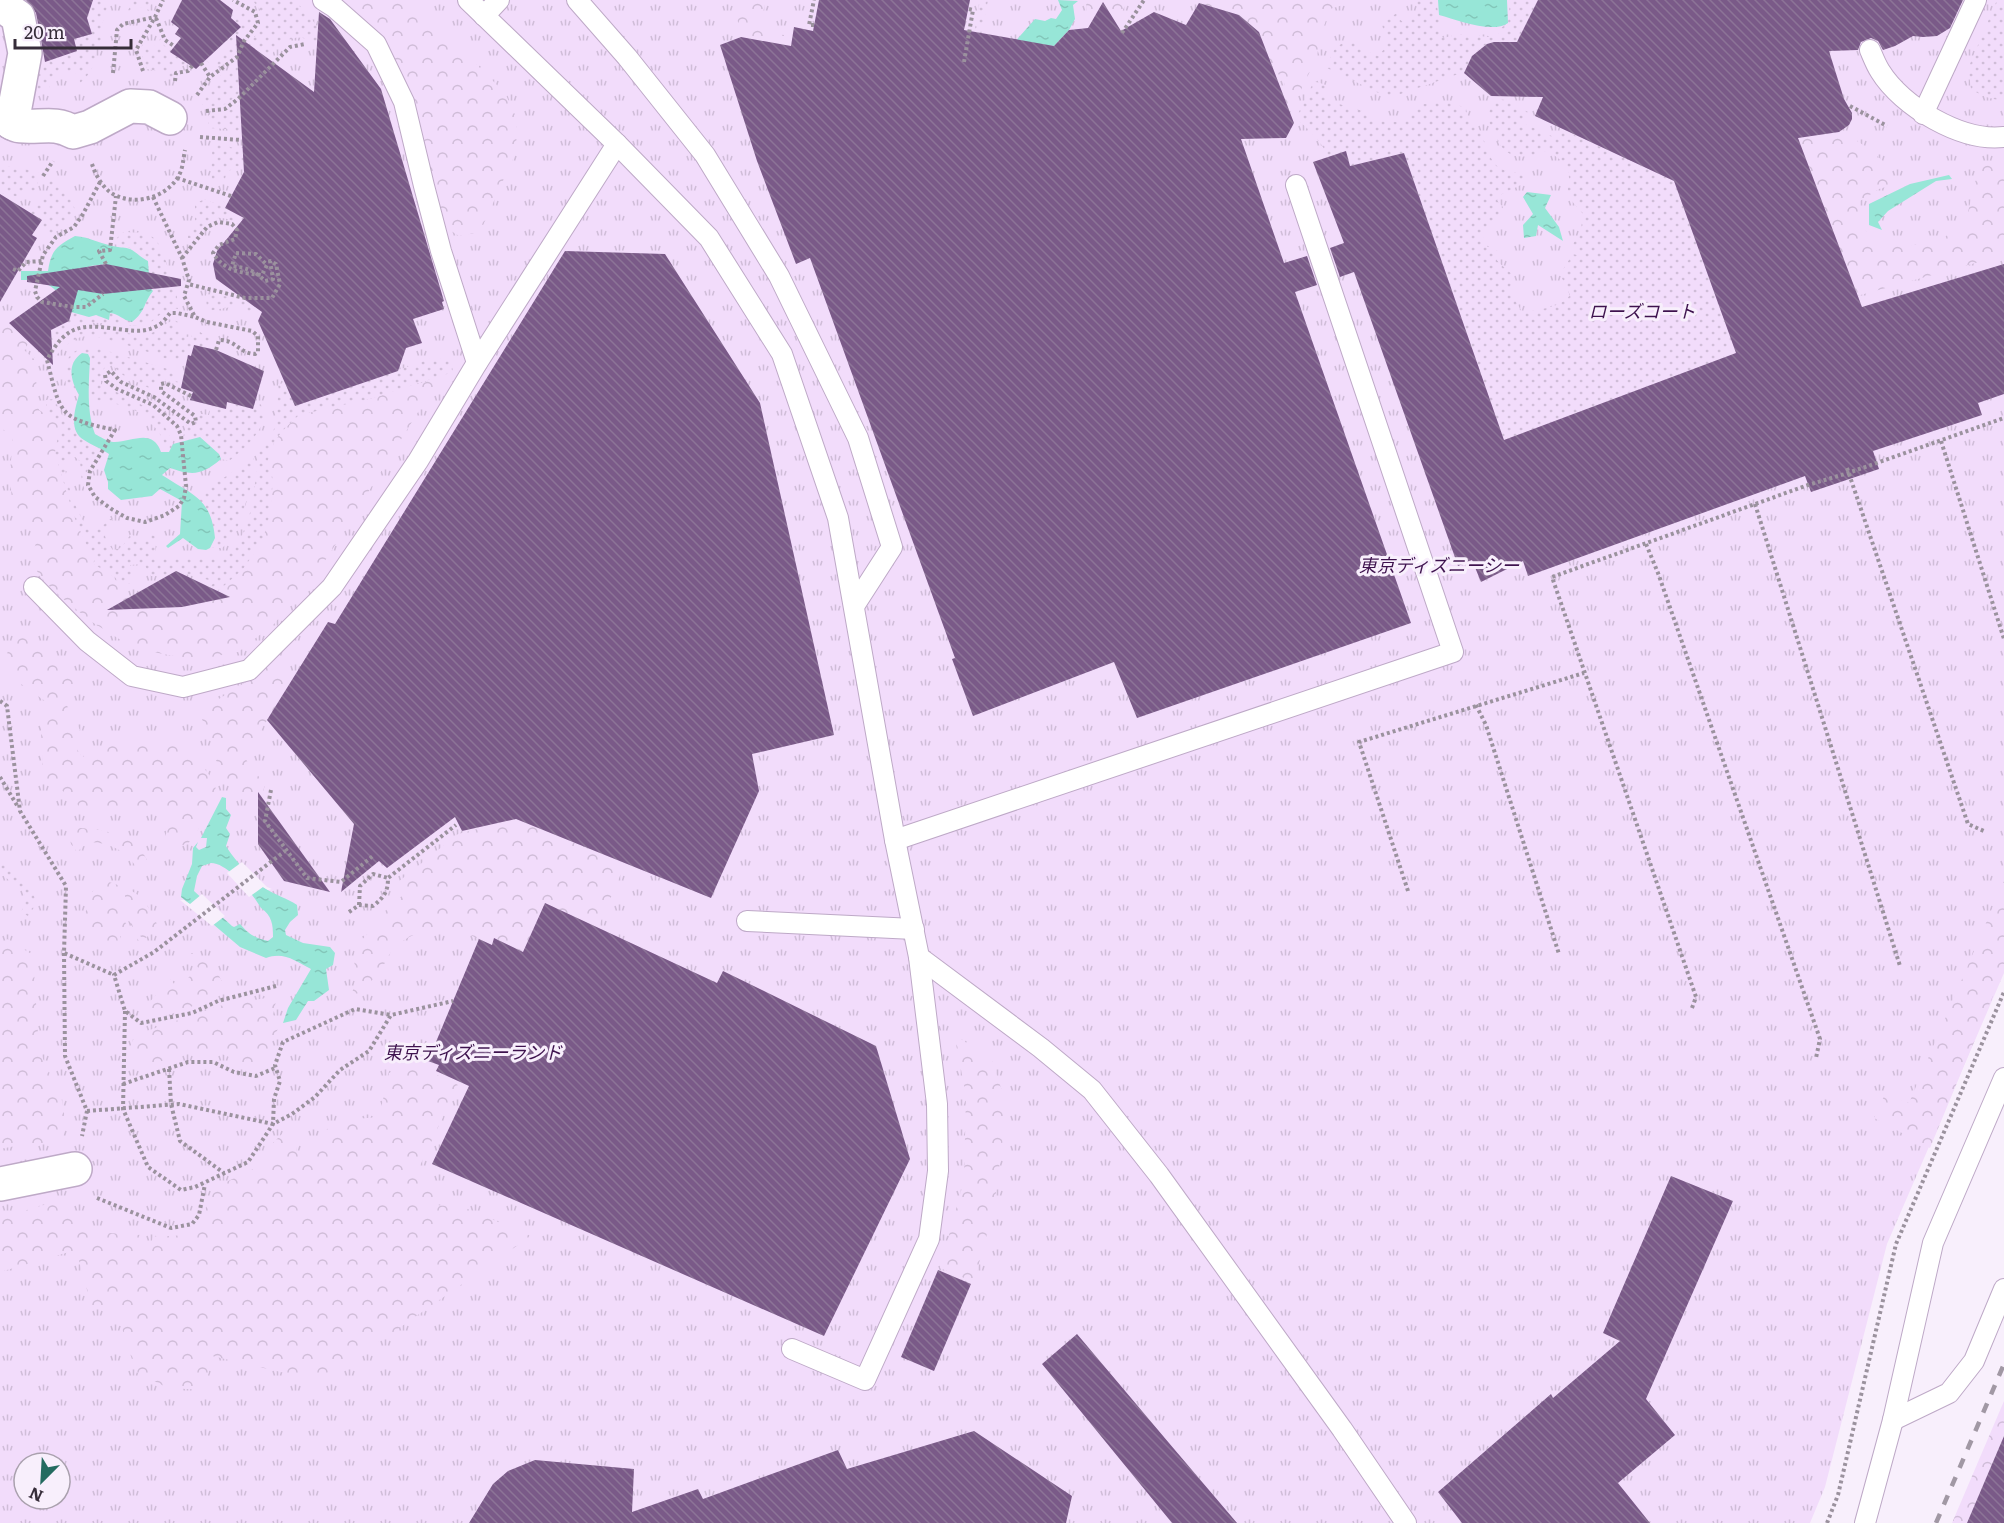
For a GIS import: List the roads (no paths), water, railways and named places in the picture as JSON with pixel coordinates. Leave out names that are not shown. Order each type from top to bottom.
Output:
[{"type":"street","points":[[0,4],[18,17],[25,53],[6,118],[21,126],[46,124],[66,128],[73,132],[90,127],[130,106],[169,121]]},
{"type":"street","points":[[0,1184],[75,1169]]},
{"type":"lane","points":[[323,0],[376,44],[404,102],[441,251],[477,363]]},
{"type":"lane","points":[[468,0],[617,144],[709,238],[782,354],[838,518],[895,840],[919,957],[937,1104],[938,1171],[928,1239],[865,1380],[792,1349]]},
{"type":"lane","points":[[484,15],[499,0]]},
{"type":"lane","points":[[577,0],[627,57],[705,155],[779,276],[858,438],[892,547],[854,606]]},
{"type":"lane","points":[[1923,114],[1976,0]]},
{"type":"lane","points":[[1870,50],[1881,73],[1923,114],[1964,132],[1994,138],[2004,137]]},
{"type":"lane","points":[[34,587],[87,641],[132,676],[183,687],[249,669],[332,587],[418,461],[477,363],[617,144]]},
{"type":"lane","points":[[895,840],[1453,652],[1296,185]]},
{"type":"lane","points":[[747,921],[914,928]]},
{"type":"lane","points":[[919,957],[1041,1048],[1092,1090],[1159,1175],[1342,1429],[1406,1523]]},
{"type":"lane","points":[[1867,1516],[1893,1420],[1933,1243],[2004,1078]]},
{"type":"lane","points":[[1893,1420],[1949,1393],[1974,1361],[2004,1289]]},
{"type":"water","points":[[1058,0],[1078,1],[1073,5],[1075,19],[1069,30],[1054,46],[1013,44],[1035,19],[1045,21],[1051,18],[1056,19],[1062,10]]},
{"type":"water","points":[[1438,0],[1507,0],[1508,23],[1501,26],[1484,27],[1439,15]]},
{"type":"water","points":[[1949,175],[1952,179],[1936,181],[1888,211],[1878,222],[1882,230],[1869,225],[1869,204],[1910,184]]},
{"type":"water","points":[[1527,192],[1551,195],[1545,208],[1559,227],[1563,241],[1538,225],[1536,236],[1524,238],[1523,225],[1533,214],[1523,197]]},
{"type":"water","points":[[75,236],[128,248],[148,261],[149,276],[142,279],[153,291],[140,314],[132,322],[110,313],[109,320],[96,315],[89,317],[71,312],[52,287],[31,280],[21,280],[21,271],[48,271],[53,253],[59,246]],"holes":[[[106,264],[125,289],[104,293],[82,289],[81,272],[90,266]]]},
{"type":"water","points":[[82,353],[88,354],[90,358],[89,406],[95,434],[113,442],[147,438],[157,444],[161,452],[169,452],[173,444],[200,437],[219,454],[221,459],[203,471],[191,473],[170,468],[162,475],[191,493],[204,505],[213,524],[215,538],[210,548],[198,549],[183,538],[168,548],[166,546],[180,534],[182,501],[160,489],[152,496],[121,500],[108,489],[104,470],[109,454],[79,436],[74,425],[79,395],[72,378],[72,367]]},
{"type":"water","points":[[222,797],[226,798],[226,809],[231,815],[226,828],[230,834],[226,846],[229,851],[261,886],[297,905],[298,915],[285,930],[286,935],[303,943],[330,947],[335,953],[333,965],[326,969],[329,990],[314,1001],[308,1001],[296,1020],[283,1023],[288,1008],[311,969],[284,956],[266,958],[240,947],[181,897],[192,864],[193,848],[198,842],[196,847],[199,850],[206,847],[207,838],[201,838]],"holes":[[[211,863],[218,864],[239,880],[270,917],[273,937],[268,941],[252,935],[240,924],[232,926],[194,891],[202,866]]]},
{"type":"railway","points":[[1936,1523],[2004,1364]]},
{"type":"park label","name":"ローズコート","points":[[1642,310]]},
{"type":"park label","name":"東京ディズニーシー","points":[[1439,564]]},
{"type":"park label","name":"東京ディズニーランド","points":[[473,1051]]}]
